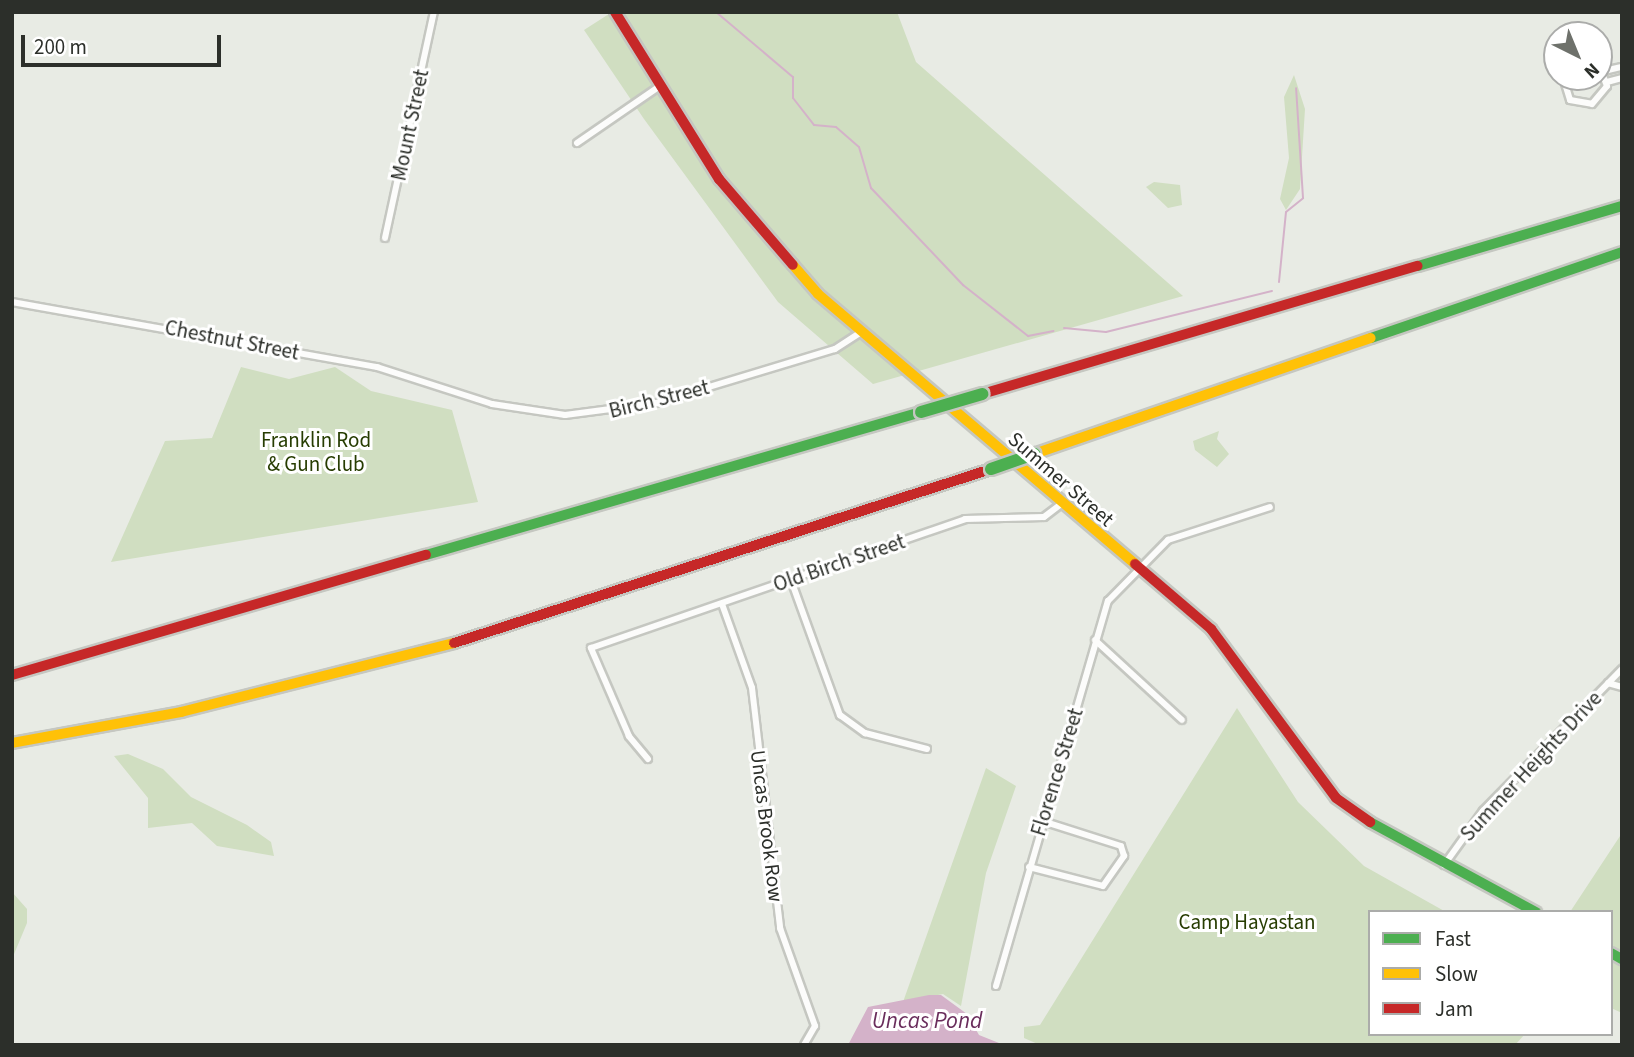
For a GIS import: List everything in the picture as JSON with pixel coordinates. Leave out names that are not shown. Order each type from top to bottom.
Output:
[{"type":"main road","name":"Summer Street","points":[[615,12],[734,199],[861,332],[1236,656],[1336,798],[1444,865],[1532,910]]},
{"type":"main road","points":[[12,675],[1622,206]]},
{"type":"main road","points":[[12,743],[181,712],[523,625],[1034,454],[1622,252]]},
{"type":"street","name":"Mount Street","points":[[385,238],[434,12]]},
{"type":"street","points":[[577,143],[660,86]]},
{"type":"street","points":[[1566,91],[1567,96],[1583,105],[1600,99],[1603,91]]},
{"type":"street","name":"Chestnut Street","points":[[12,302],[377,367],[449,391]]},
{"type":"street","name":"Birch Street","points":[[449,391],[536,412],[611,412],[826,352],[861,332]]},
{"type":"street","name":"Old Birch Street","points":[[648,759],[628,736],[591,648],[965,519],[1044,517],[1060,505]]},
{"type":"street","name":"Florence Street","points":[[996,986],[1108,601],[1136,568],[1181,533],[1270,507]]},
{"type":"street","points":[[791,580],[840,715],[865,733],[927,750]]},
{"type":"street","name":"Uncas Brook Row","points":[[722,604],[752,688],[780,928],[814,1026],[804,1045]]},
{"type":"street","points":[[1095,640],[1182,720]]},
{"type":"street","name":"Summer Heights Drive","points":[[1444,865],[1483,811],[1622,669]]},
{"type":"street","points":[[1608,683],[1622,687]]},
{"type":"street","points":[[1030,867],[1103,886],[1125,849],[1042,821]]},
{"type":"green space","points":[[612,12],[897,12],[916,62],[1183,296],[873,384],[778,302],[644,119],[584,30]]},
{"type":"green space","points":[[1294,75],[1305,109],[1300,189],[1286,210],[1280,199],[1289,158],[1284,97]]},
{"type":"green space","points":[[1154,182],[1180,185],[1182,205],[1168,208],[1146,187]]},
{"type":"green space","name":"Franklin Rod & Gun Club","points":[[241,367],[289,379],[335,367],[371,391],[452,410],[478,502],[111,562],[165,441],[212,438]]},
{"type":"green space","points":[[1219,431],[1217,439],[1229,454],[1217,467],[1195,450],[1193,441]]},
{"type":"green space","name":"Camp Hayastan","points":[[1237,708],[1298,802],[1364,866],[1442,910],[1368,910],[1368,1036],[1523,1036],[1515,1045],[1040,1045],[1024,1038],[1024,1027],[1040,1025]]},
{"type":"green space","points":[[128,754],[163,769],[191,797],[247,825],[271,842],[274,856],[217,846],[192,823],[148,828],[148,798],[114,756]]},
{"type":"green space","points":[[986,768],[1016,786],[986,873],[961,1006],[943,994],[903,1002]]},
{"type":"green space","points":[[1622,833],[1622,1013],[1613,1009],[1613,910],[1571,910]]},
{"type":"green space","points":[[12,892],[27,909],[27,923],[12,959]]},
{"type":"water","name":"Uncas Pond","points":[[941,995],[967,1014],[979,1035],[1004,1045],[848,1045],[868,1007]]},
{"type":"waterway","points":[[716,12],[793,77],[793,98],[814,125],[836,127],[859,147],[871,188],[963,285],[1028,336],[1054,331]]},
{"type":"waterway","points":[[1279,282],[1286,212],[1303,198],[1296,88]]},
{"type":"waterway","points":[[1064,328],[1106,332],[1272,291]]},
{"type":"traffic: fast","points":[[1418,266],[1622,206]]},
{"type":"traffic: fast","points":[[1371,338],[1622,252]]},
{"type":"traffic: fast","points":[[921,412],[982,394]]},
{"type":"traffic: fast","points":[[426,555],[921,412]]},
{"type":"traffic: fast","points":[[991,469],[1034,454]]},
{"type":"traffic: fast","points":[[1370,822],[1532,910]]},
{"type":"traffic: fast","points":[[1613,954],[1622,959]]},
{"type":"traffic: slow","points":[[793,265],[818,294],[1135,564]]},
{"type":"traffic: slow","points":[[1034,454],[1371,338]]},
{"type":"traffic: slow","points":[[12,743],[181,712],[454,643]]},
{"type":"traffic: jam","points":[[615,12],[719,179],[793,265]]},
{"type":"traffic: jam","points":[[982,394],[1418,266]]},
{"type":"traffic: jam","points":[[454,643],[991,469]]},
{"type":"traffic: jam","points":[[12,675],[426,555]]},
{"type":"traffic: jam","points":[[1135,564],[1211,629],[1336,798],[1370,822]]}]
